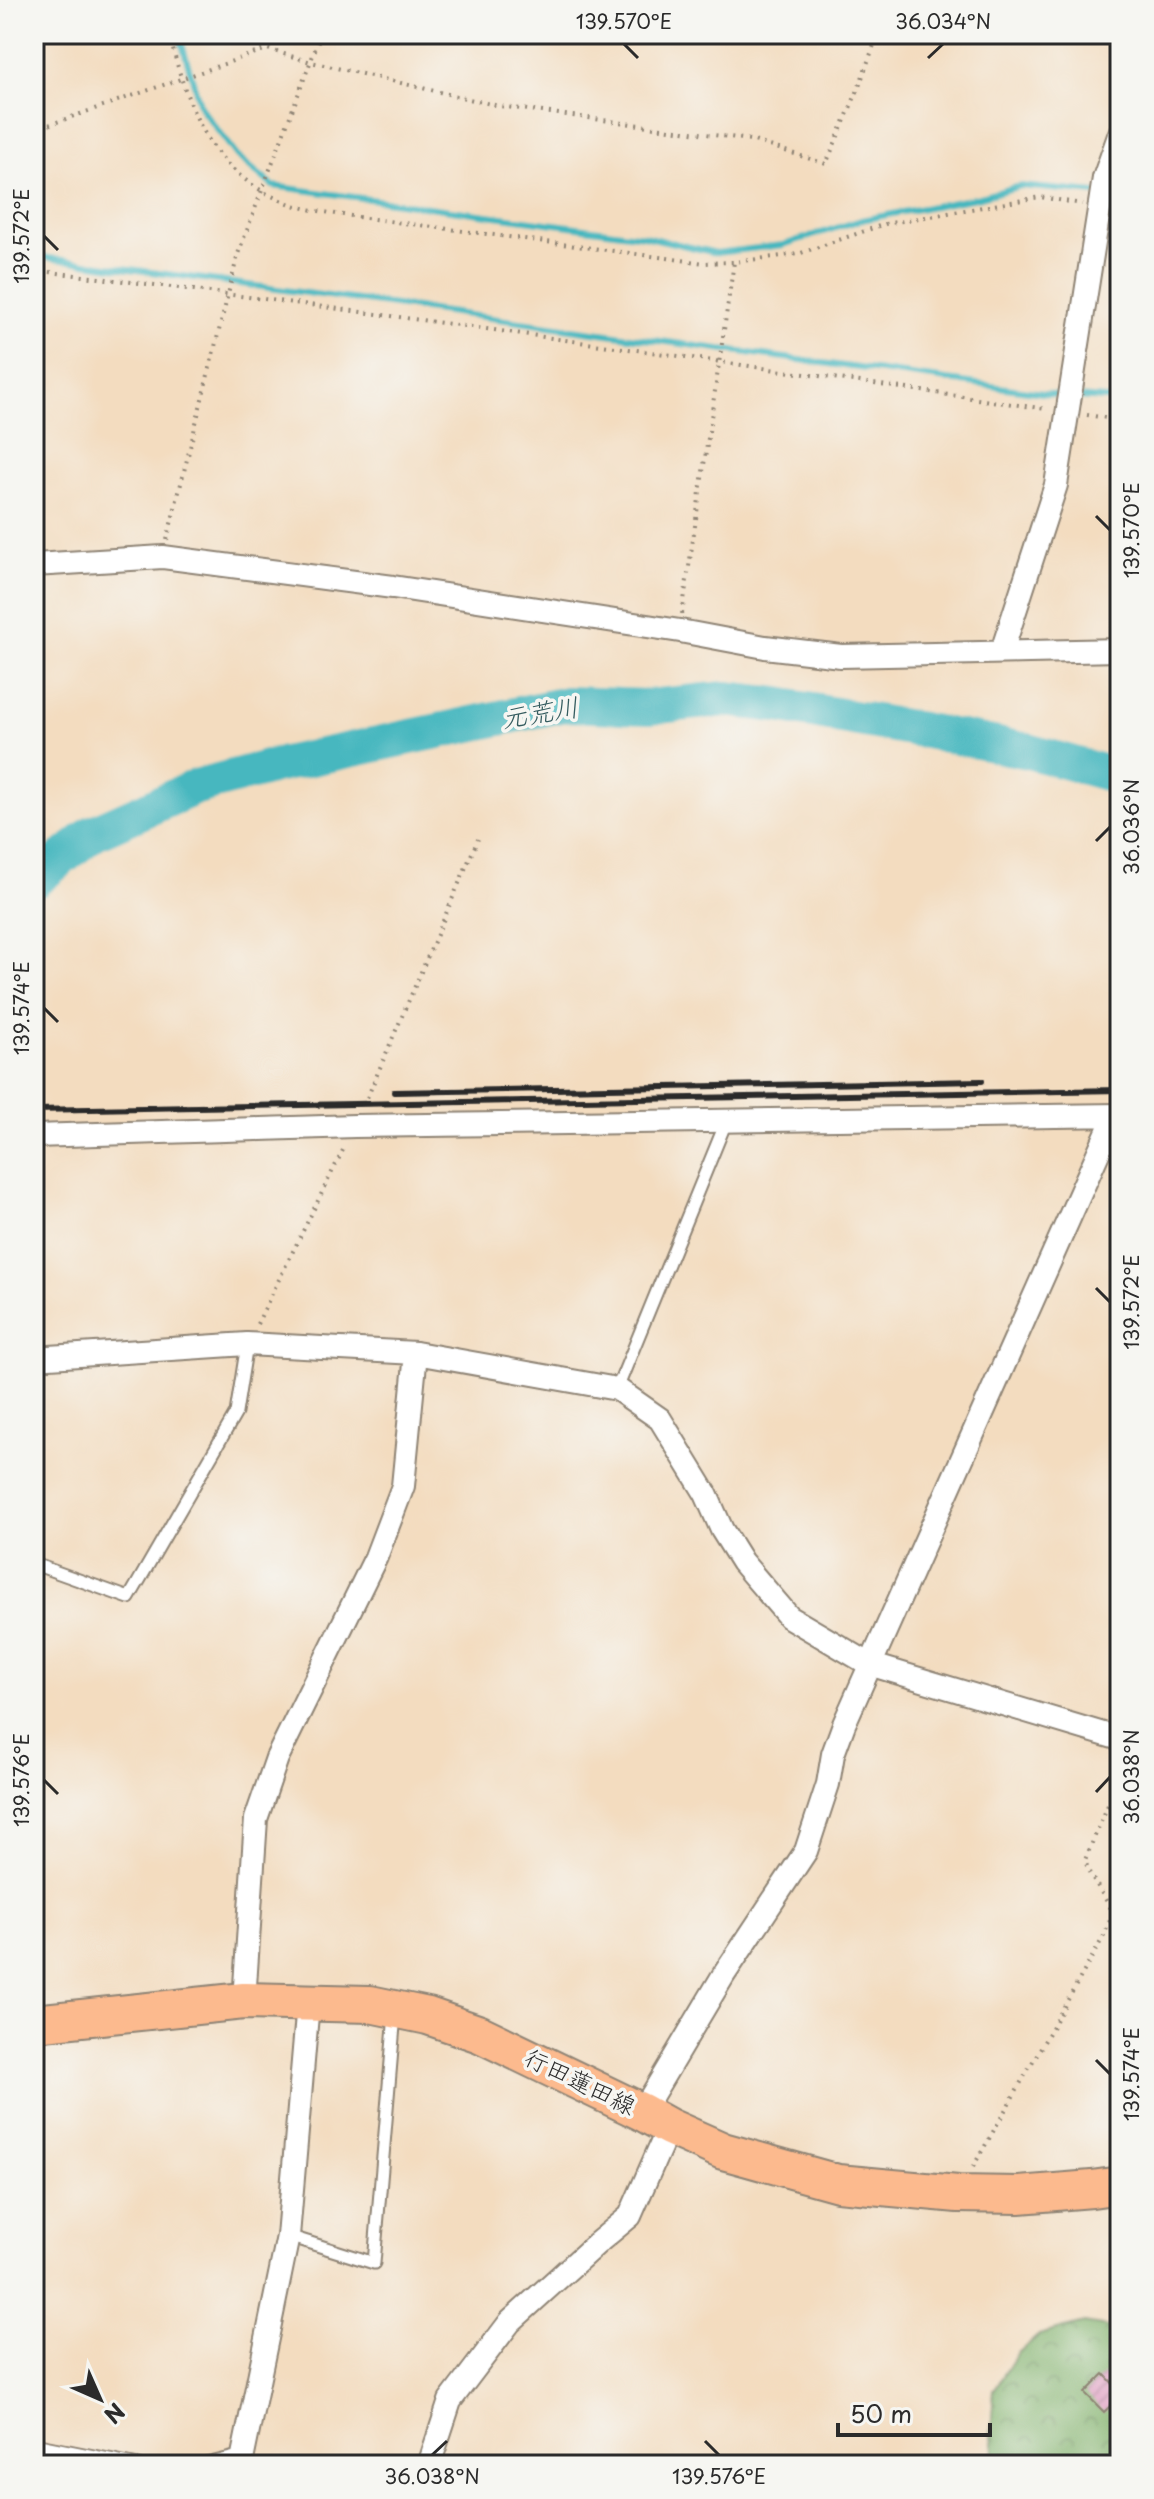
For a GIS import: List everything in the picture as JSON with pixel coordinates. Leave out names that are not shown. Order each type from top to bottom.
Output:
[{"type":"main road","name":"行田蓮田線","points":[[34,2023],[244,2001],[370,2004],[428,2016],[480,2034],[723,2151],[838,2183],[958,2194],[1019,2195],[1120,2185]]},
{"type":"street","points":[[1002,651],[1056,485],[1104,178],[1120,133]]},
{"type":"street","points":[[34,565],[163,557],[393,587],[765,647],[841,656],[1120,650]]},
{"type":"street","points":[[34,1136],[355,1126],[1118,1115],[869,1664],[833,1754],[828,1784],[806,1851],[723,1976],[656,2120],[630,2216],[510,2322],[450,2401],[429,2465]]},
{"type":"street","points":[[34,1358],[247,1344],[416,1353],[617,1389],[660,1419],[706,1494],[722,1530],[742,1562],[789,1617],[869,1664],[1120,1739]]},
{"type":"street","points":[[244,2001],[256,1819],[277,1758],[376,1557],[403,1486],[416,1353]]},
{"type":"street","points":[[242,2460],[288,2236],[308,2003]]},
{"type":"lane","points":[[617,1389],[726,1122]]},
{"type":"lane","points":[[34,1564],[129,1598],[236,1413],[247,1344]]},
{"type":"lane","points":[[288,2236],[374,2263],[396,2009]]},
{"type":"lane","points":[[34,2444],[139,2465]]},
{"type":"lane","points":[[202,2465],[242,2460]]},
{"type":"path","points":[[169,34],[194,115],[207,140],[222,159],[261,192],[291,205],[336,214],[704,263],[798,254],[885,224],[1040,197],[1099,206]]},
{"type":"path","points":[[163,557],[238,254],[321,34]]},
{"type":"path","points":[[34,130],[267,49],[499,106],[751,140],[826,164],[878,34]]},
{"type":"path","points":[[680,631],[734,262]]},
{"type":"path","points":[[34,270],[720,361],[1120,420]]},
{"type":"path","points":[[247,1344],[355,1126],[478,839]]},
{"type":"path","points":[[958,2194],[1104,1936],[1113,1912],[1085,1860],[1120,1776]]},
{"type":"green space","points":[[1084,2323],[1120,2329],[1120,2465],[997,2465],[991,2432],[994,2390],[1017,2354],[1039,2335]]},
{"type":"building","points":[[1104,2374],[1120,2391],[1120,2397],[1104,2412],[1085,2393]]},
{"type":"waterway","points":[[179,34],[201,108],[237,156],[273,186],[644,236],[716,253],[783,245],[861,220],[1020,186],[1096,193]]},
{"type":"waterway","points":[[34,256],[1065,396]]},
{"type":"waterway","points":[[1076,397],[1120,400]]},
{"type":"waterway","name":"元荒川","points":[[34,881],[93,833],[196,787],[274,766],[566,704],[648,707],[726,699],[778,705],[1028,751],[1120,777]]},
{"type":"railway","points":[[394,1092],[982,1081]]},
{"type":"railway","points":[[34,1110],[1120,1090]]}]
